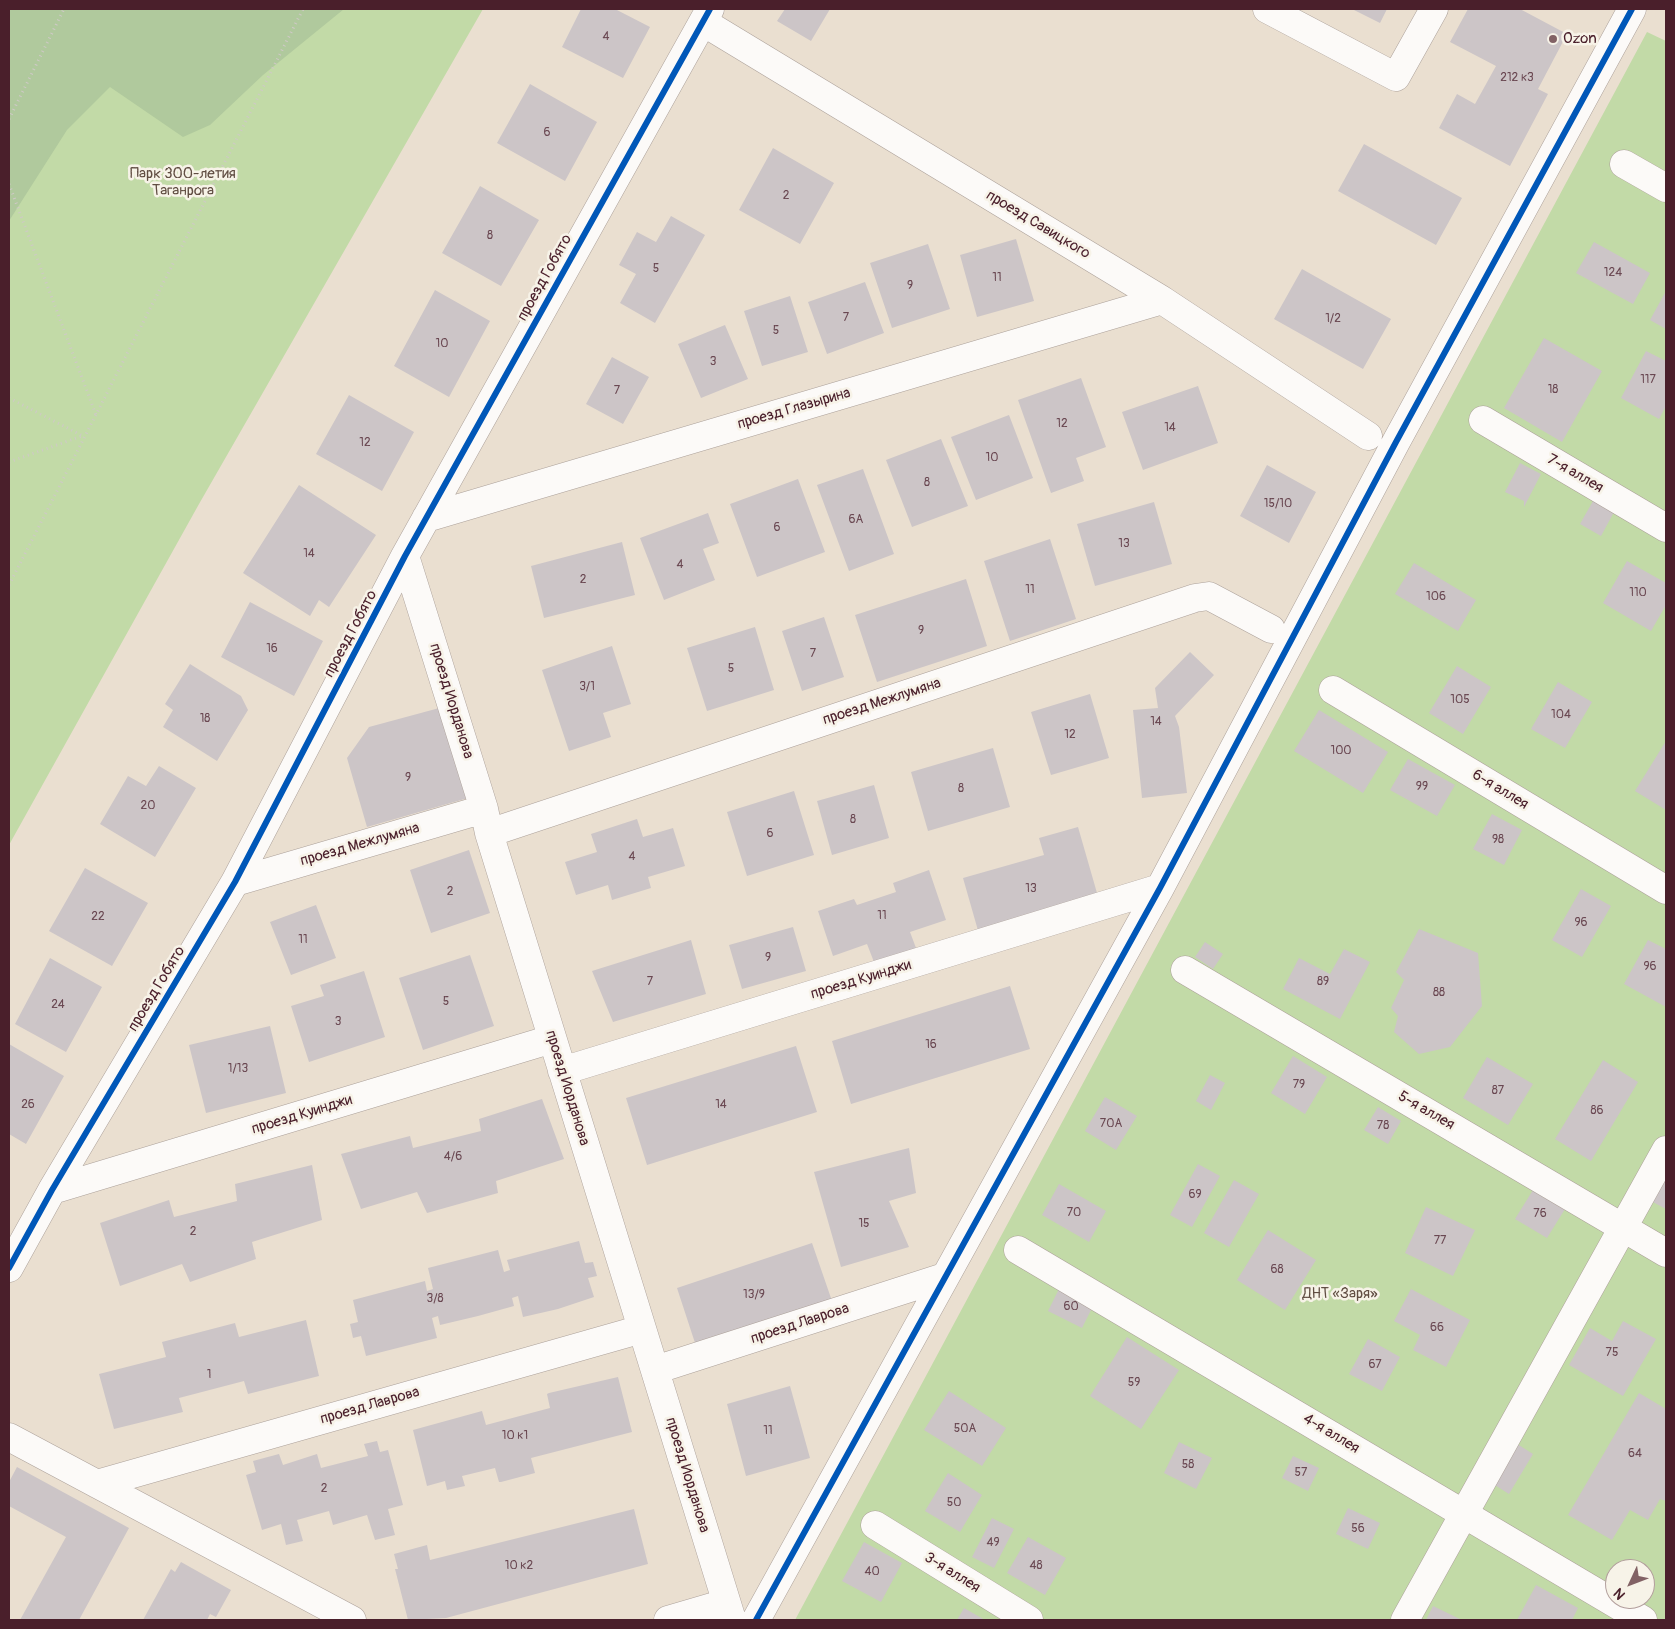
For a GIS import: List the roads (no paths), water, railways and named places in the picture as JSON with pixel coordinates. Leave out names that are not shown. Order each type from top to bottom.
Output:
[{"type":"street","points":[[1267,9],[1396,77],[1434,9]]},
{"type":"street","points":[[756,1620],[1160,888],[1391,451],[1632,9]]},
{"type":"street","name":"проезд Савицкого","points":[[706,15],[1162,300],[1368,436]]},
{"type":"street","name":"проезд Гобято","points":[[9,1268],[52,1190],[235,882],[405,556],[706,15]]},
{"type":"street","points":[[1624,164],[1666,188]]},
{"type":"street","name":"проезд Глазырина","points":[[426,518],[1162,300]]},
{"type":"street","name":"7-я аллея","points":[[1483,420],[1666,528]]},
{"type":"street","name":"проезд Иорданова","points":[[405,556],[729,1612]]},
{"type":"street","name":"проезд Межлумяна","points":[[235,882],[487,821],[1195,598],[1209,596],[1271,628]]},
{"type":"street","name":"6-я аллея","points":[[1333,690],[1666,890]]},
{"type":"street","name":"проезд Куинджи","points":[[562,1071],[1160,888]]},
{"type":"street","name":"5-я аллея","points":[[1185,970],[1666,1253]]},
{"type":"street","name":"проезд Куинджи","points":[[52,1190],[552,1039]]},
{"type":"street","points":[[1405,1620],[1666,1150]]},
{"type":"street","name":"4-я аллея","points":[[1018,1250],[1643,1620]]},
{"type":"street","name":"проезд Лаврова","points":[[655,1370],[944,1277]]},
{"type":"street","name":"проезд Лаврова","points":[[97,1484],[642,1328]]},
{"type":"street","points":[[9,1437],[352,1620]]},
{"type":"street","name":"3-я аллея","points":[[874,1525],[1029,1620]]},
{"type":"street","points":[[668,1620],[729,1612]]},
{"type":"place","name":"Ozon","points":[[1553,39]]},
{"type":"park label","name":"Парк 300-летия Таганрога","points":[[183,182]]},
{"type":"park label","name":"ДНТ «Заря»","points":[[1340,1294]]}]
